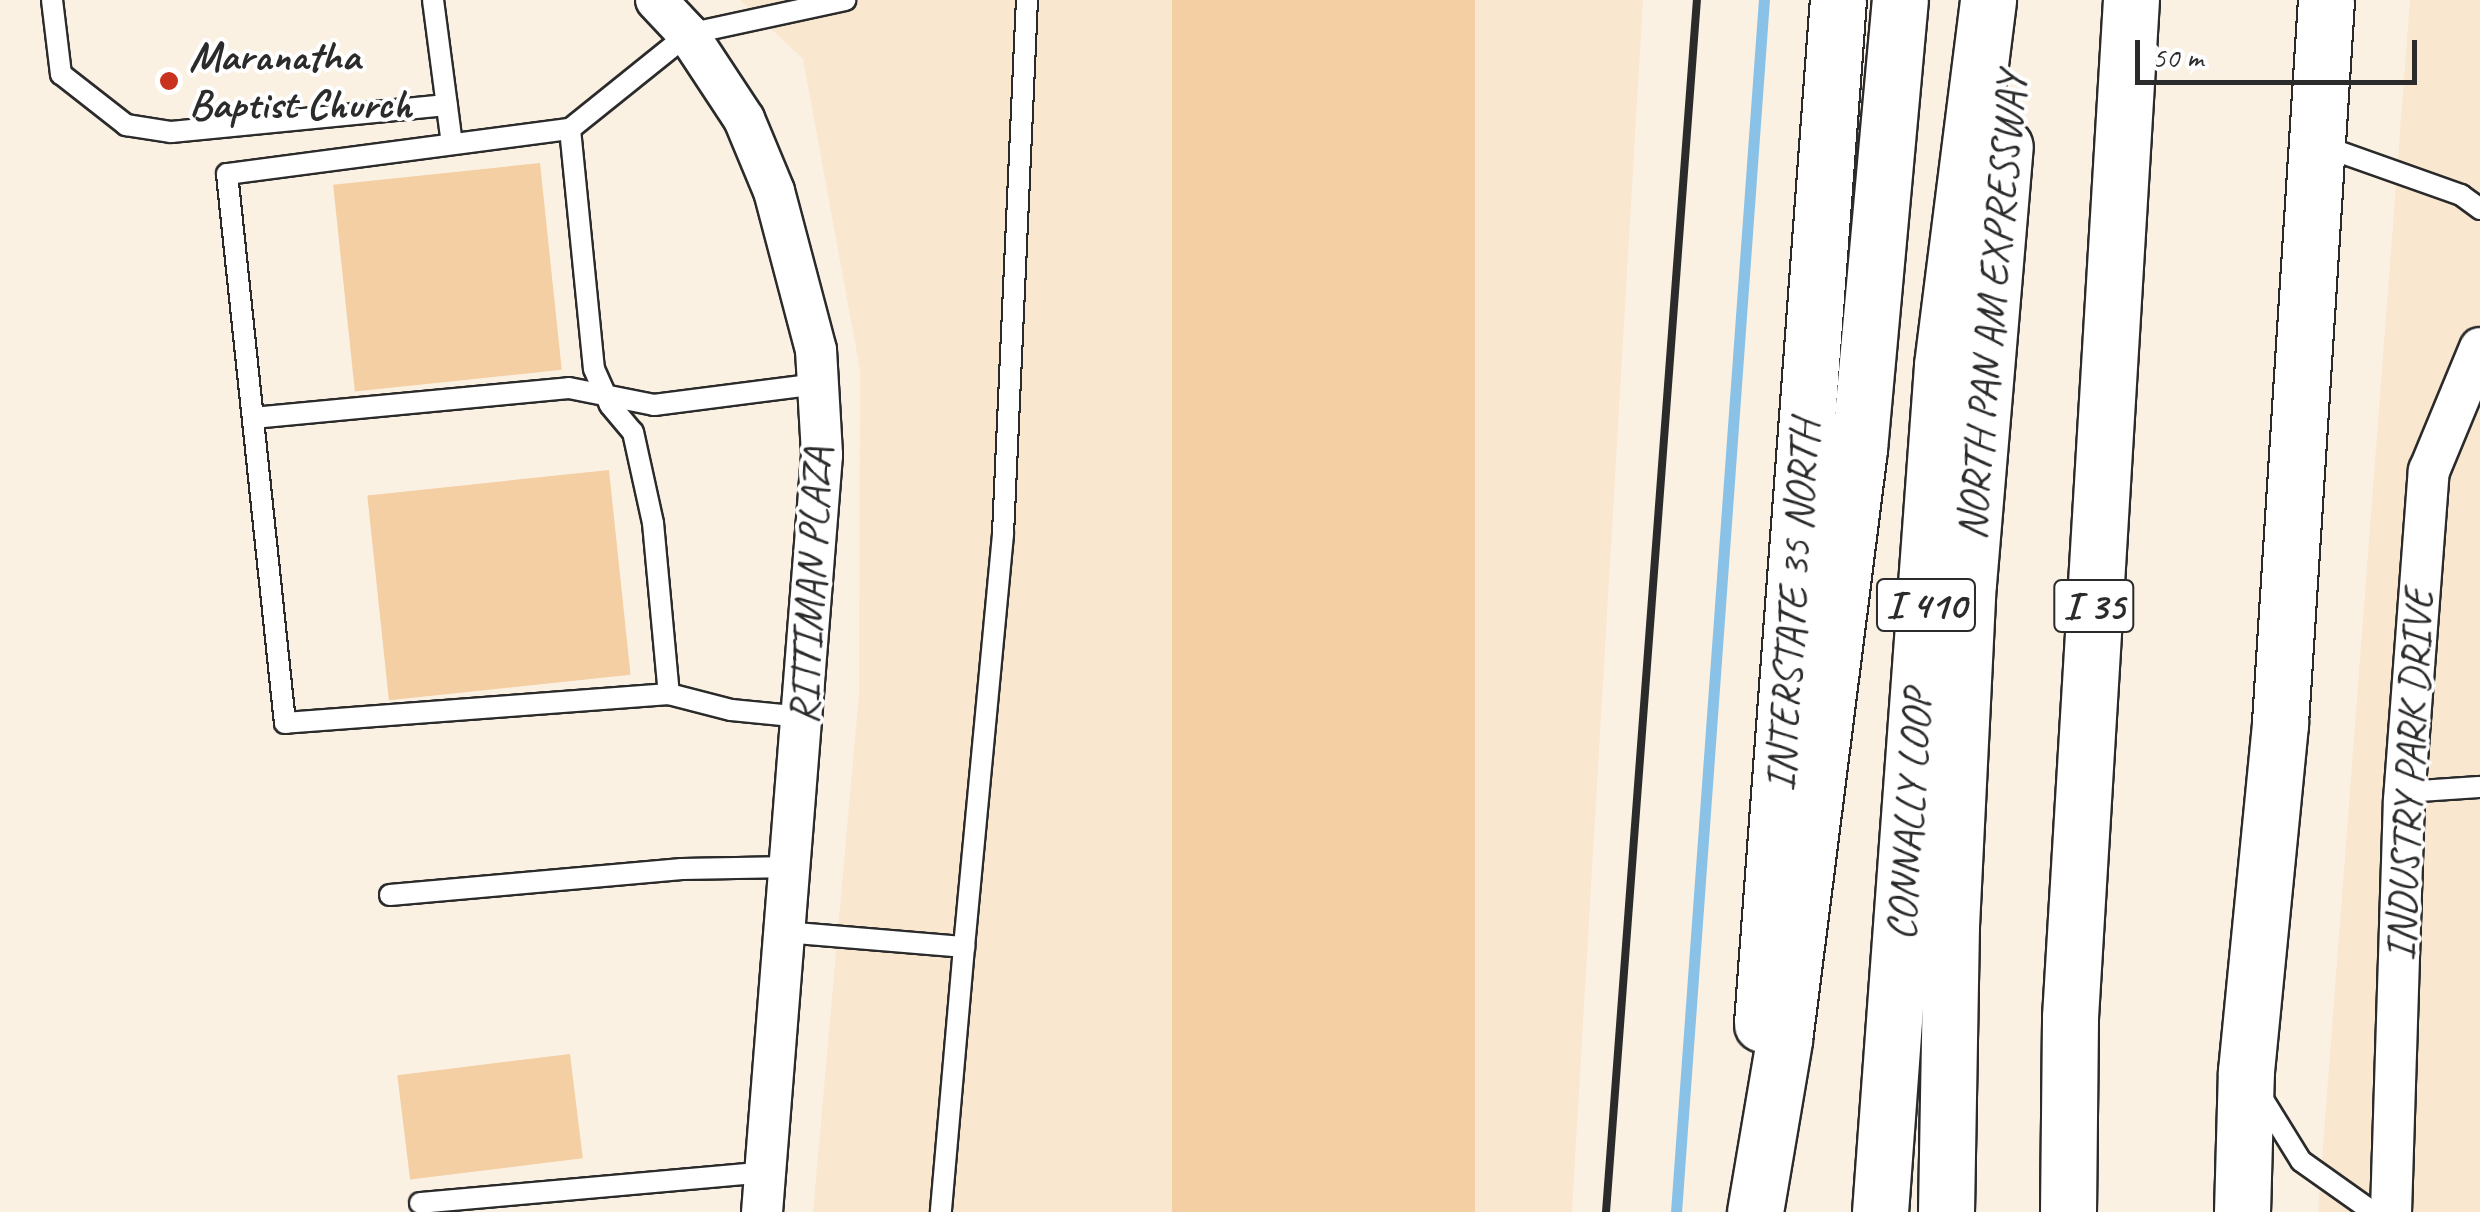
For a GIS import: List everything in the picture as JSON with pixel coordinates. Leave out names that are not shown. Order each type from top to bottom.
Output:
[{"type":"main road","name":"INTERSTATE 35 NORTH","points":[[1752,1212],[1838,0]]},
{"type":"main road","points":[[1752,1212],[1784,1040],[1858,449],[1900,0]]},
{"type":"main road","name":"CONNALLY LOOP","points":[[1880,1212],[1942,365],[1988,0]]},
{"type":"main road","name":"NORTH PAN AM EXPRESSWAY","points":[[1946,1212],[1951,926],[1968,584],[2018,0]]},
{"type":"main road","name":"I 35","points":[[2068,1212],[2071,998],[2131,0]]},
{"type":"main road","points":[[2242,1212],[2246,1071],[2280,723],[2326,0]]},
{"type":"street","name":"RITTIMAN PLAZA","points":[[656,0],[688,34],[744,120],[774,191],[816,350],[822,455],[762,1212]]},
{"type":"street","name":"INDUSTRY PARK DRIVE","points":[[2391,1212],[2404,792],[2429,471],[2480,348]]},
{"type":"lane","points":[[52,0],[60,74],[126,125],[170,132],[447,106]]},
{"type":"lane","points":[[432,0],[452,144]]},
{"type":"lane","points":[[803,716],[731,710],[669,694],[285,723],[226,174],[570,129],[688,34],[846,0]]},
{"type":"lane","points":[[941,1212],[1003,534],[1027,0]]},
{"type":"lane","points":[[570,129],[594,370],[607,398],[633,432],[653,523],[669,694]]},
{"type":"lane","points":[[2314,143],[2461,194],[2480,208]]},
{"type":"lane","points":[[253,418],[569,388],[654,405],[818,384]]},
{"type":"lane","points":[[2404,792],[2480,787]]},
{"type":"lane","points":[[390,895],[682,869],[790,867]]},
{"type":"lane","points":[[785,932],[964,947]]},
{"type":"lane","points":[[2246,1071],[2302,1160],[2373,1212]]},
{"type":"lane","points":[[420,1202],[765,1172]]},
{"type":"shaded area","points":[[740,0],[1643,0],[1572,1212],[813,1212],[859,693],[860,370],[803,59]]},
{"type":"shaded area","points":[[2410,0],[2480,0],[2480,1212],[2318,1212]]},
{"type":"building","points":[[1172,0],[1475,0],[1475,1212],[1172,1212]]},
{"type":"building","points":[[540,163],[562,370],[355,392],[333,185]]},
{"type":"building","points":[[609,470],[631,675],[389,700],[367,495]]},
{"type":"building","points":[[570,1054],[583,1158],[410,1179],[397,1075]]},
{"type":"waterway","points":[[1676,1212],[1764,0]]},
{"type":"railway","points":[[1606,1212],[1697,0]]},
{"type":"place","name":"Maranatha Baptist Church","points":[[169,81]]}]
